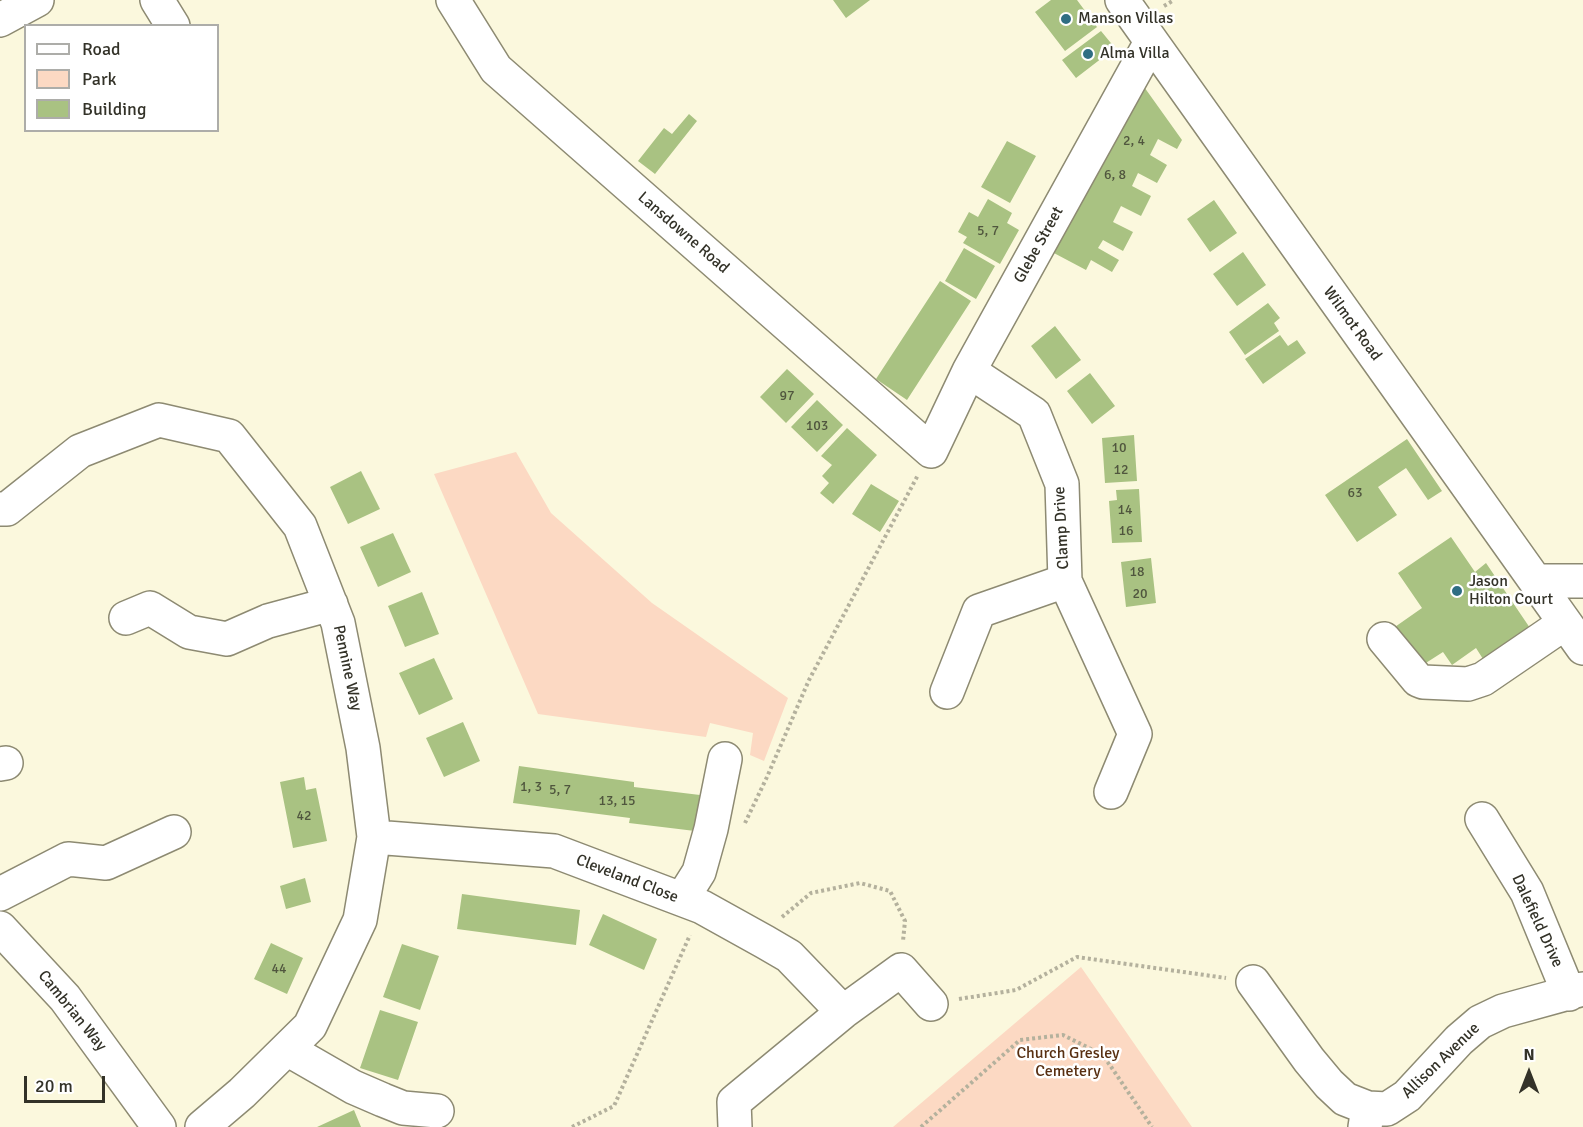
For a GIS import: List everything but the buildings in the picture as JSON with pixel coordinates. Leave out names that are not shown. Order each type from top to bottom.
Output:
[{"type":"street","points":[[0,20],[37,0]]},
{"type":"street","points":[[156,0],[172,24]]},
{"type":"street","name":"Lansdowne Road","points":[[453,0],[496,69],[931,451]]},
{"type":"street","name":"Wilmot Road","points":[[1122,0],[1574,635]]},
{"type":"street","name":"Glebe Street","points":[[931,451],[969,371],[1151,42]]},
{"type":"street","name":"Clamp Drive","points":[[969,371],[1034,414],[1062,484],[1065,581],[1135,734],[1111,792]]},
{"type":"street","name":"Pennine Way","points":[[0,509],[7,509],[80,451],[159,420],[228,436],[300,526],[338,623],[363,748],[374,837],[360,920],[310,1026],[242,1093],[202,1127]]},
{"type":"street","points":[[1536,582],[1583,580]]},
{"type":"street","name":"Clamp Drive","points":[[947,692],[980,611],[1065,581]]},
{"type":"street","points":[[126,618],[150,608],[189,632],[227,639],[268,621],[331,604]]},
{"type":"street","points":[[1384,639],[1418,680],[1468,684],[1574,635]]},
{"type":"street","points":[[692,903],[726,759]]},
{"type":"street","name":"Dalefield Drive","points":[[1482,819],[1527,892],[1576,992]]},
{"type":"street","points":[[0,894],[68,859],[105,863],[174,832]]},
{"type":"street","name":"Cleveland Close","points":[[374,837],[554,851],[692,903],[765,942],[789,956],[843,1012]]},
{"type":"street","name":"Cambrian Way","points":[[0,928],[65,998],[159,1127]]},
{"type":"street","points":[[735,1127],[734,1102],[843,1012],[901,970],[931,1004]]},
{"type":"street","name":"Allison Avenue","points":[[1253,982],[1329,1083],[1366,1117],[1387,1109],[1407,1096],[1459,1040],[1480,1022],[1503,1011],[1576,992]]},
{"type":"street","points":[[287,1049],[353,1087],[382,1100],[403,1107],[437,1111]]},
{"type":"path","points":[[742,827],[768,777],[809,680],[931,451]]},
{"type":"path","points":[[765,942],[783,914],[811,893],[860,882],[890,891],[905,921],[901,970]]},
{"type":"path","points":[[572,1127],[614,1106],[692,903]]},
{"type":"path","points":[[931,1004],[1016,990],[1077,957],[1253,982]]},
{"type":"path","points":[[921,1127],[1020,1040],[1063,1035],[1103,1054],[1152,1127]]},
{"type":"green space","points":[[516,452],[551,513],[652,603],[788,698],[764,761],[750,755],[753,733],[710,723],[706,737],[538,714],[434,474]]},
{"type":"green space","name":"Church Gresley Cemetery","points":[[1081,967],[1192,1127],[893,1127]]},
{"type":"place","name":"Manson Villas","points":[[1066,19]]},
{"type":"place","name":"Alma Villa","points":[[1088,54]]},
{"type":"place","name":"Jason Hilton Court","points":[[1457,591]]}]
